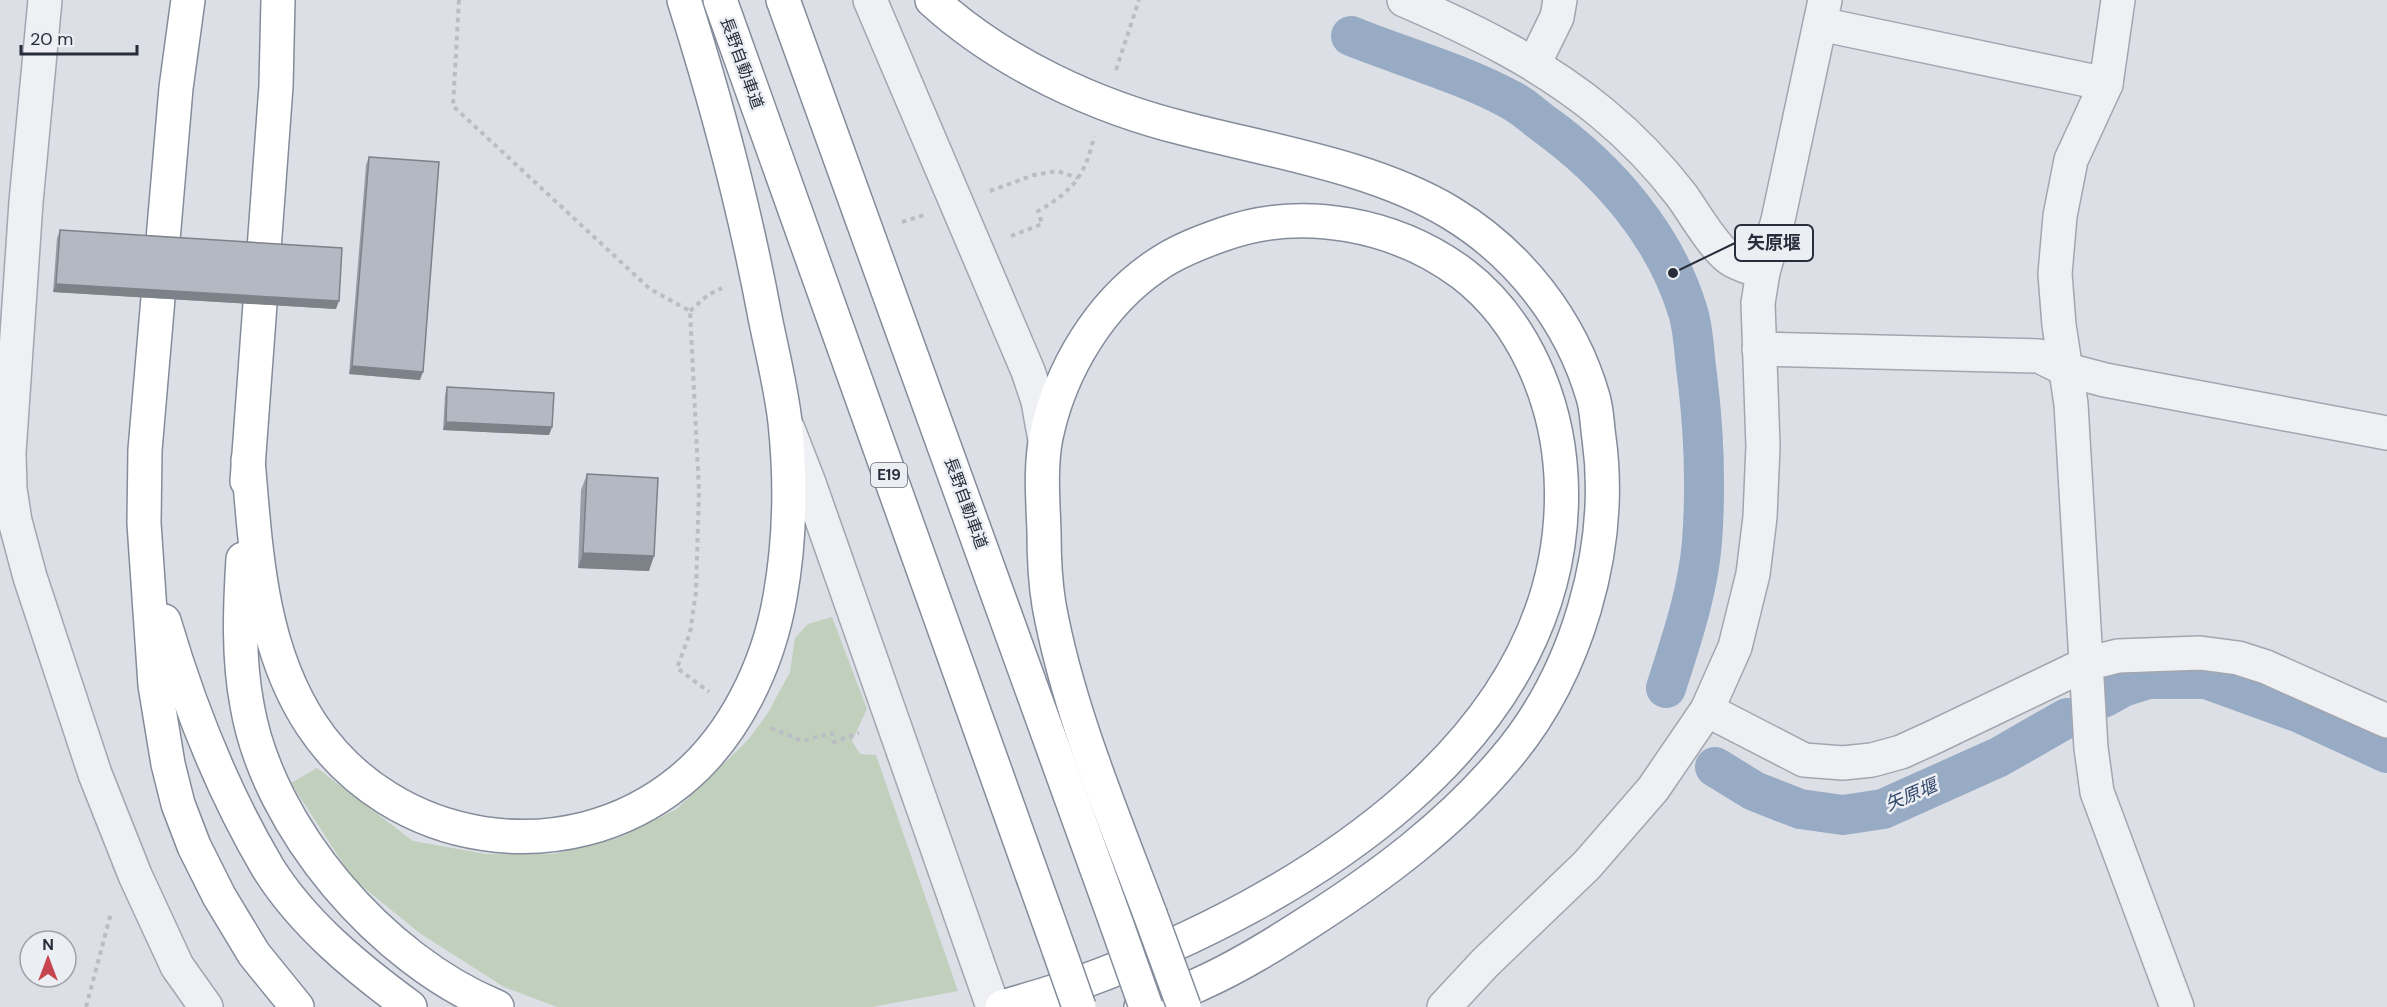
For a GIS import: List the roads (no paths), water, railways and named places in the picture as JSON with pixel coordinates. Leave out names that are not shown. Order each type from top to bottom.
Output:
[{"type":"highway","points":[[188,0],[176,88],[145,450],[144,523],[155,685],[168,764],[178,804],[194,846],[219,896],[254,954],[297,1007]]},
{"type":"highway","points":[[278,0],[276,87],[248,460],[241,596],[241,654],[247,706],[260,754],[285,811],[315,858],[353,905],[390,939],[430,970],[478,999],[497,1007]]},
{"type":"highway","points":[[248,460],[257,569],[268,622],[286,678],[311,724],[342,763],[376,791],[413,813],[452,828],[490,835],[531,837],[570,832],[610,822],[645,805],[680,781],[707,754],[732,722],[755,680],[769,641],[780,597],[787,530],[785,421],[741,202],[684,0]]},
{"type":"highway","name":"長野自動車道","points":[[720,0],[1079,1007]]},
{"type":"highway","name":"長野自動車道","points":[[783,0],[1117,925],[1144,1007]]},
{"type":"highway","points":[[932,0],[951,17],[987,42],[1043,76],[1120,108],[1181,128],[1346,169],[1403,190],[1448,211],[1485,236],[1520,267],[1554,313],[1578,355],[1594,401],[1601,451],[1602,503],[1597,560],[1584,614],[1564,663],[1539,710],[1507,758],[1422,843],[1365,886],[1261,952],[1203,982],[1144,1007]]},
{"type":"highway","points":[[993,999],[1082,982],[1240,913],[1287,886],[1385,818],[1428,780],[1462,746],[1491,709],[1519,661],[1549,586],[1557,545],[1562,494],[1560,454],[1553,416],[1523,344],[1501,311],[1465,276],[1422,248],[1377,230],[1330,222],[1283,222],[1240,228],[1197,243],[1157,264],[1124,292],[1094,327],[1070,369],[1057,399],[1045,440],[1042,478],[1048,603],[1064,669],[1090,751],[1150,915],[1184,1007]]},
{"type":"highway","points":[[144,523],[159,603],[178,669],[225,784],[269,868],[294,902],[325,937],[380,985],[410,1007]]},
{"type":"street","points":[[45,0],[26,202],[9,453],[10,489],[15,521],[30,577],[95,774],[135,875],[177,966],[206,1007]]},
{"type":"street","points":[[870,0],[1028,371],[1038,401],[1045,440]]},
{"type":"street","points":[[1404,0],[1469,28],[1534,64],[1602,113],[1638,146],[1680,194],[1729,258],[1763,272]]},
{"type":"street","points":[[1534,64],[1557,17],[1560,0]]},
{"type":"street","points":[[2118,0],[2106,84],[2071,160],[2060,216],[2055,274],[2059,325],[2071,404],[2091,748],[2097,792],[2177,1007]]},
{"type":"street","points":[[1444,1007],[1485,963],[1587,865],[1653,789],[1707,710],[1735,647],[1753,574],[1760,518],[1763,446],[1758,303],[1763,272],[1778,220],[1823,12],[2106,84]]},
{"type":"street","points":[[1759,349],[2038,356],[2067,370],[2105,380],[2387,433]]},
{"type":"street","points":[[785,421],[810,483],[993,999]]},
{"type":"street","points":[[1707,710],[1804,759],[1843,763],[1872,760],[1901,752],[1926,741],[2086,664],[2118,656],[2200,653],[2238,658],[2266,667],[2387,721]]},
{"type":"waterway","name":"矢原堰","points":[[1351,36],[1492,90],[1520,105],[1568,142],[1612,183],[1649,231],[1665,257],[1678,284],[1692,327],[1704,458],[1700,561],[1688,616],[1666,688]]},
{"type":"waterway","name":"矢原堰","points":[[2103,698],[2123,687],[2148,679],[2206,679],[2300,713],[2387,753]]},
{"type":"waterway","name":"矢原堰","points":[[1715,767],[1754,791],[1800,809],[1843,815],[1883,809],[1999,757],[2067,718]]},
{"type":"place","name":"矢原堰","points":[[1673,273]]}]
